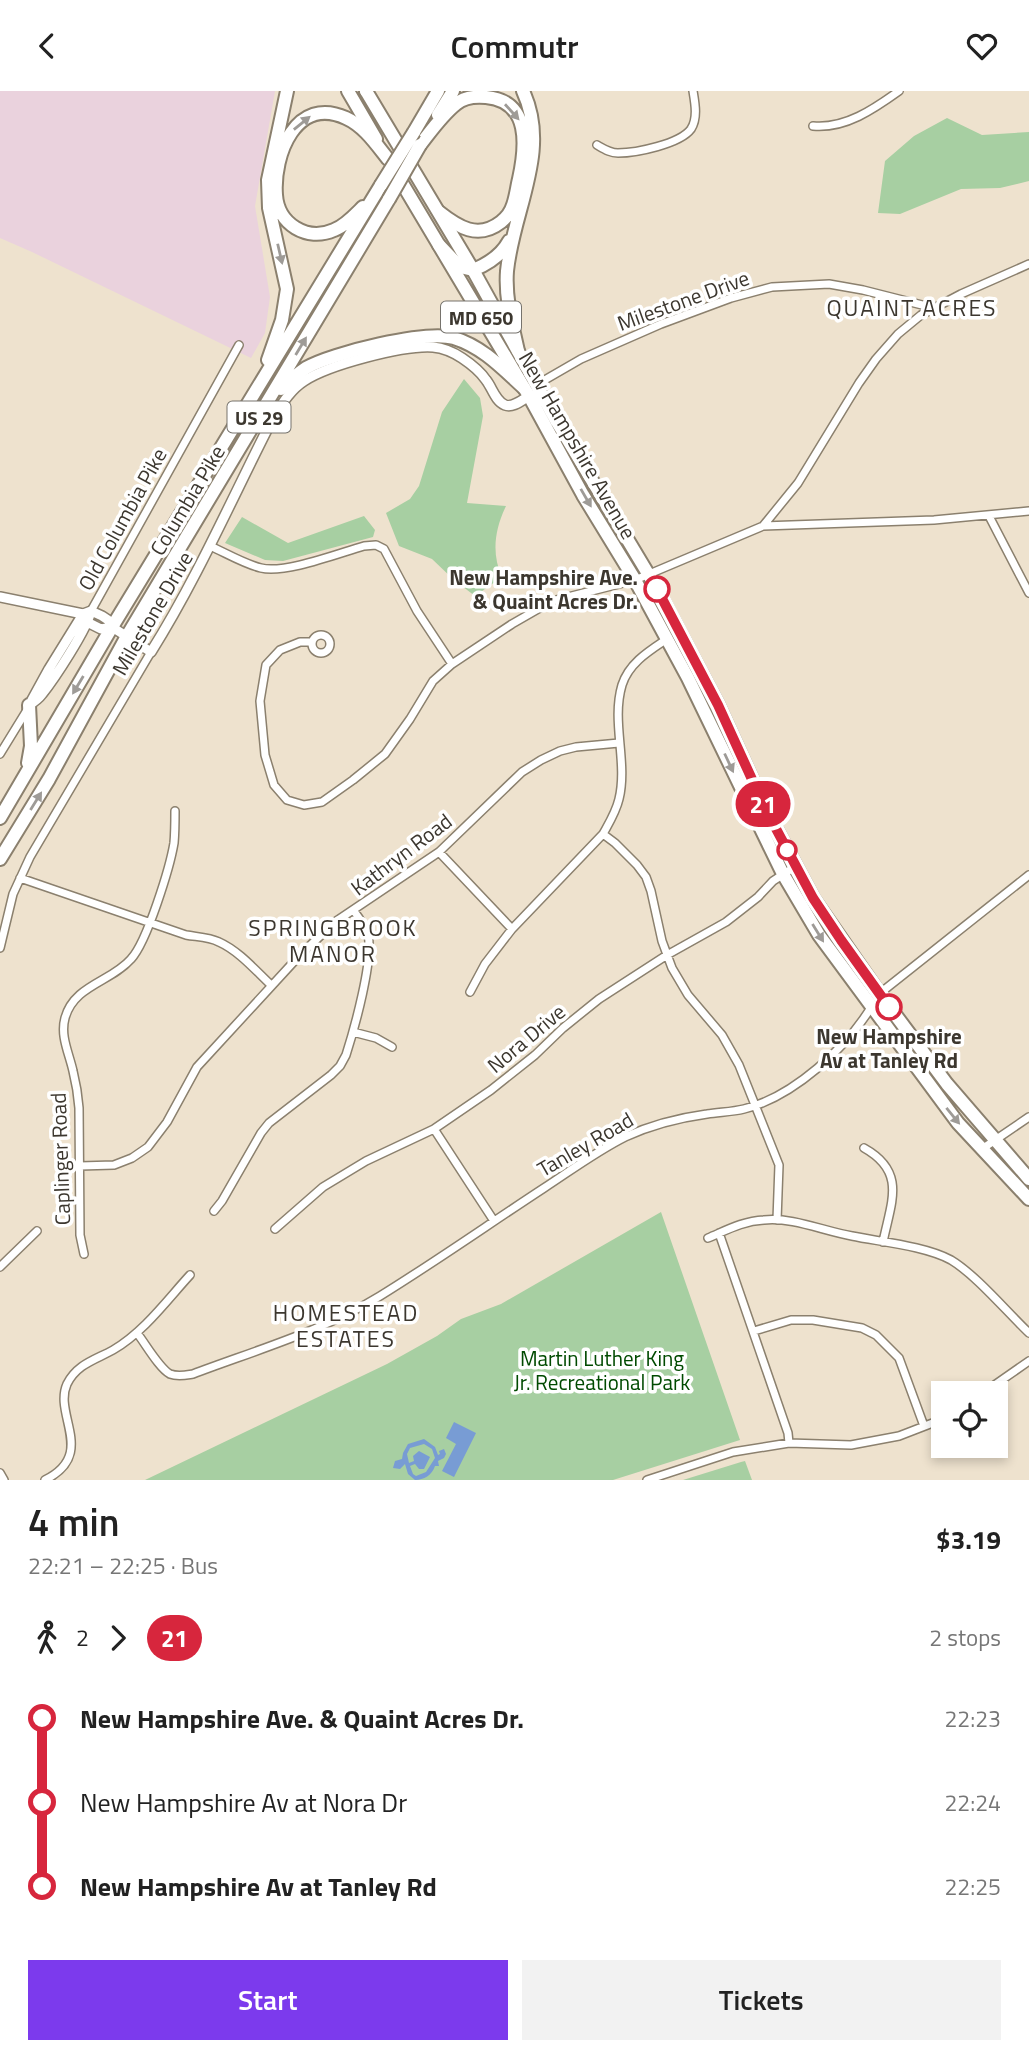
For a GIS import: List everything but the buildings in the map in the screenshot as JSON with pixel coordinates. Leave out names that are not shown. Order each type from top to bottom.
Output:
[{"type":"main road","points":[[249,403],[275,344],[282,320],[286,289],[269,208],[268,180],[287,91]]},
{"type":"main road","name":"New Hampshire Avenue","points":[[348,91],[489,330],[551,420],[557,422],[649,574],[722,713],[766,810],[827,920],[947,1084],[1029,1179]]},
{"type":"main road","name":"New Hampshire Avenue","points":[[366,91],[518,351],[530,390],[583,495],[667,639],[783,874],[819,935],[933,1091],[981,1149],[1029,1199]]},
{"type":"main road","name":"Columbia Pike","points":[[0,818],[112,627],[414,132],[436,91]]},
{"type":"main road","name":"Columbia Pike","points":[[0,859],[62,755],[127,636],[453,91]]},
{"type":"main road","points":[[518,351],[506,292],[510,250],[534,151],[531,112],[523,91]]},
{"type":"main road","points":[[420,145],[456,104],[467,98],[489,97],[508,105],[523,129],[525,139],[520,172],[513,207],[506,218],[487,230],[471,231],[439,212]]},
{"type":"main road","points":[[378,190],[353,218],[333,231],[311,234],[296,229],[285,219],[276,196],[277,176],[285,145],[302,120],[312,115],[329,113],[354,122],[388,159]]},
{"type":"main road","points":[[439,245],[460,267],[473,270],[492,260],[505,248],[515,231]]},
{"type":"main road","points":[[268,401],[293,377],[329,358],[412,337],[438,335],[451,337],[475,347],[530,390]]},
{"type":"main road","points":[[30,711],[38,734],[62,755]]},
{"type":"main road","points":[[26,774],[31,746],[30,711]]},
{"type":"main road","points":[[709,720],[722,713]]},
{"type":"street","points":[[597,145],[608,152],[618,153],[660,146],[685,136],[695,121],[693,91]]},
{"type":"street","points":[[813,126],[825,127],[852,119],[874,109],[899,91]]},
{"type":"street","points":[[763,526],[798,483],[859,383],[898,334],[921,315],[961,293],[1029,264]]},
{"type":"street","name":"Milestone Drive","points":[[0,948],[20,878],[47,826],[178,608],[273,418],[288,395],[301,383],[333,366],[433,347],[449,350],[473,365],[486,379],[497,399],[504,405],[512,406],[530,390],[581,359],[661,324],[731,298],[772,287],[829,284],[863,289],[934,308]]},
{"type":"street","name":"Old Columbia Pike","points":[[0,754],[41,696],[239,345]]},
{"type":"street","points":[[312,642],[300,642],[280,650],[266,665],[260,701],[265,755],[274,785],[286,800],[304,805],[322,801],[354,780],[385,754],[411,719],[433,681],[452,664],[552,601],[635,580],[763,526],[934,520],[1029,511]]},
{"type":"street","points":[[989,516],[1029,593]]},
{"type":"street","points":[[210,546],[260,568],[272,570],[376,545],[384,549],[417,611],[452,664]]},
{"type":"street","points":[[0,597],[108,620],[112,627],[151,652]]},
{"type":"street","points":[[470,992],[485,964],[512,929],[603,834],[619,799],[619,703],[622,683],[643,655],[667,639]]},
{"type":"street","name":"Kathryn Road","points":[[80,1166],[114,1165],[132,1158],[148,1147],[167,1122],[197,1067],[319,936],[335,922],[439,852],[512,782],[541,760],[576,747],[620,743]]},
{"type":"street","name":"Caplinger Road","points":[[84,1254],[80,1235],[79,1108],[77,1088],[64,1042],[65,1017],[71,1003],[81,992],[131,960],[139,947],[169,866],[175,811]]},
{"type":"street","points":[[603,834],[629,857],[646,877],[672,968],[688,995],[730,1048],[779,1165],[777,1220]]},
{"type":"street","points":[[439,852],[512,929]]},
{"type":"street","name":"Nora Drive","points":[[275,1229],[323,1187],[366,1161],[434,1129],[509,1076],[598,999],[667,955],[726,922],[796,866]]},
{"type":"street","name":"Tanley Road","points":[[136,1333],[170,1374],[193,1374],[329,1322],[378,1297],[624,1138],[678,1119],[744,1109],[773,1098],[813,1072],[835,1051],[865,1018],[879,993],[1029,875]]},
{"type":"street","points":[[20,878],[186,935],[220,942],[233,950],[271,985]]},
{"type":"street","points":[[214,1211],[269,1122],[340,1066],[346,1055],[368,965],[370,946],[363,924],[355,911]]},
{"type":"street","points":[[353,1032],[376,1038],[392,1048]]},
{"type":"street","points":[[981,1149],[1029,1117]]},
{"type":"street","points":[[434,1129],[494,1221]]},
{"type":"street","points":[[864,1148],[878,1156],[893,1178],[893,1192],[883,1242]]},
{"type":"street","points":[[708,1238],[748,1222],[792,1221],[933,1253],[951,1260],[968,1273],[1029,1333]]},
{"type":"street","points":[[0,1267],[37,1231]]},
{"type":"street","points":[[719,1233],[754,1331],[789,1443]]},
{"type":"street","points":[[45,1480],[59,1471],[71,1446],[64,1401],[68,1381],[82,1365],[110,1352],[136,1333],[190,1275]]},
{"type":"street","points":[[754,1331],[792,1320],[813,1320],[862,1328],[876,1335],[899,1358],[924,1426]]},
{"type":"street","points":[[1000,1381],[1029,1361]]},
{"type":"street","points":[[653,1479],[733,1452],[789,1443],[851,1445],[899,1436],[931,1423]]},
{"type":"street","points":[[0,1473],[4,1480]]},
{"type":"shaded area","points":[[0,91],[275,91],[255,206],[270,297],[265,333],[251,358],[0,238]]},
{"type":"green space","points":[[947,118],[982,135],[1029,132],[1029,181],[1000,188],[961,189],[900,214],[878,213],[885,161],[914,136]]},
{"type":"green space","points":[[464,379],[480,398],[483,416],[467,503],[506,506],[496,541],[496,559],[502,577],[475,596],[432,559],[399,546],[386,513],[410,499],[419,486],[442,412]]},
{"type":"green space","points":[[364,516],[375,530],[373,537],[283,561],[265,560],[225,543],[242,517],[288,543]]},
{"type":"green space","name":"Martin Luther King Jr. Recreational Park","points":[[661,1212],[740,1440],[613,1480],[145,1480],[387,1364],[461,1319],[501,1304]]},
{"type":"green space","points":[[745,1461],[752,1480],[683,1480],[741,1462]]},
{"type":"water","points":[[454,1422],[476,1433],[454,1477],[442,1471],[456,1444],[446,1438]]},
{"type":"water","points":[[424,1439],[435,1447],[438,1455],[439,1451],[444,1449],[446,1454],[430,1474],[415,1480],[408,1474],[405,1464],[400,1469],[393,1468],[395,1461],[402,1459],[408,1444]],"holes":[[[424,1444],[432,1449],[435,1458],[426,1472],[416,1476],[413,1474],[410,1466],[415,1464],[419,1469],[424,1469],[430,1457],[419,1451],[413,1456],[414,1461],[409,1463],[407,1454],[410,1448]]]},
{"type":"bus line","name":"21","points":[[657,589],[718,705],[766,810],[813,898],[889,1007]]},
{"type":"place","name":"New Hampshire Ave. & Quaint Acres Dr.","points":[[657,589]]},
{"type":"place","name":"New Hampshire Av at Tanley Rd","points":[[889,1007]]},
{"type":"district","name":"QUAINT ACRES","points":[[912,307]]},
{"type":"district","name":"SPRINGBROOK MANOR","points":[[333,940]]},
{"type":"district","name":"HOMESTEAD ESTATES","points":[[346,1325]]}]
